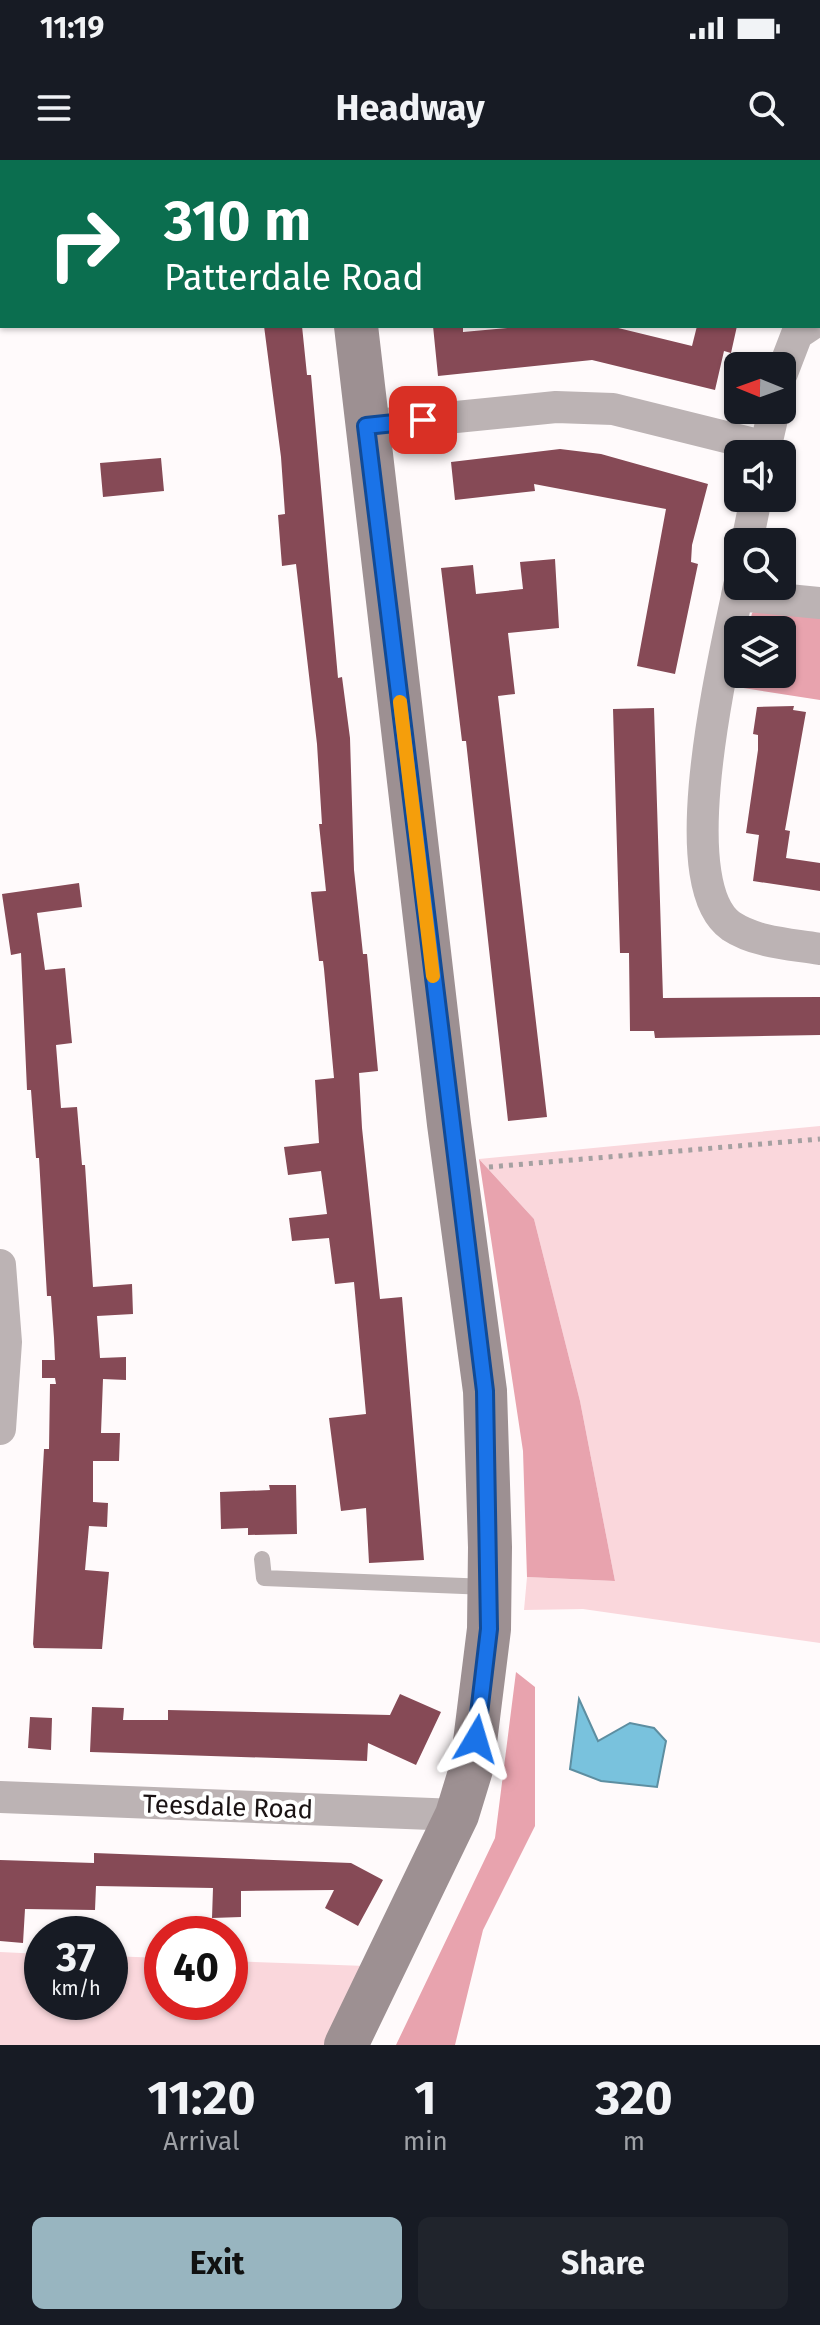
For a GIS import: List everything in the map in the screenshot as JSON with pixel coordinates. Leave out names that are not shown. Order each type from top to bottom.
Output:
[{"type":"street","points":[[346,2045],[457,1815],[472,1766],[489,1629],[485,1391],[356,328]]},
{"type":"street","points":[[790,352],[797,334],[806,328]]},
{"type":"street","points":[[366,426],[556,407],[613,409],[728,440]]},
{"type":"street","points":[[796,599],[820,603]]},
{"type":"street","points":[[736,600],[713,700],[703,857],[709,896],[730,925],[764,940],[820,949]]},
{"type":"street","points":[[0,1265],[6,1342],[0,1429]]},
{"type":"street","name":"Teesdale Road","points":[[0,1797],[457,1815]]},
{"type":"lane","points":[[262,1559],[264,1578],[489,1587]]},
{"type":"path","points":[[456,1169],[820,1139]]},
{"type":"shaded area","points":[[759,608],[820,615],[820,700],[743,688],[796,688],[796,616],[751,616]]},
{"type":"shaded area","points":[[820,1126],[820,1643],[583,1609],[524,1610],[527,1577],[615,1581],[580,1401],[534,1219],[479,1159]]},
{"type":"shaded area","points":[[479,1159],[534,1219],[580,1401],[615,1581],[527,1577],[523,1451]]},
{"type":"shaded area","points":[[516,1672],[535,1687],[535,1826],[483,1930],[455,2045],[396,2045],[495,1838]]},
{"type":"shaded area","points":[[0,1952],[24,1953],[24,2020],[128,2020],[128,1957],[144,1957],[144,2020],[248,2020],[248,1962],[366,1966],[330,2045],[0,2045]]},
{"type":"water","points":[[579,1699],[598,1741],[630,1723],[654,1728],[666,1741],[657,1787],[601,1781],[570,1769]]},
{"type":"building","points":[[264,328],[302,328],[307,375],[311,375],[338,678],[342,677],[350,738],[354,870],[363,954],[367,954],[378,1071],[359,1073],[362,1128],[380,1299],[402,1297],[424,1560],[369,1563],[366,1508],[341,1511],[329,1418],[366,1414],[354,1282],[335,1284],[329,1238],[292,1241],[289,1218],[327,1214],[321,1171],[288,1175],[284,1147],[319,1143],[315,1080],[334,1078],[324,969],[323,961],[319,961],[311,892],[326,891],[319,824],[322,824],[317,744],[296,564],[282,566],[278,515],[285,514]]},
{"type":"building","points":[[433,328],[463,328],[463,332],[508,328],[618,328],[692,346],[696,328],[737,328],[731,352],[724,351],[715,390],[592,360],[438,376]]},
{"type":"building","points":[[560,449],[601,454],[708,484],[692,545],[691,562],[698,564],[675,674],[637,666],[666,509],[534,484],[535,491],[455,500],[451,462]]},
{"type":"building","points":[[161,458],[164,491],[103,497],[100,463]]},
{"type":"building","points":[[555,559],[559,628],[508,633],[515,694],[498,696],[547,1117],[508,1121],[466,741],[462,741],[441,568],[473,565],[476,594],[523,589],[520,562]]},
{"type":"building","points":[[794,706],[793,710],[806,712],[785,830],[790,831],[786,858],[820,863],[820,891],[753,881],[759,835],[746,833],[758,750],[758,735],[753,734],[757,707]]},
{"type":"building","points":[[654,708],[663,998],[820,997],[820,1035],[655,1038],[654,1031],[630,1031],[629,953],[620,953],[613,709]]},
{"type":"building","points":[[79,883],[82,907],[37,913],[45,970],[65,968],[72,1043],[56,1045],[61,1108],[77,1107],[82,1165],[85,1165],[93,1287],[132,1284],[133,1314],[97,1316],[100,1358],[126,1357],[126,1380],[103,1379],[101,1433],[120,1433],[119,1461],[93,1461],[93,1502],[108,1503],[107,1527],[89,1526],[85,1570],[109,1572],[102,1649],[34,1648],[33,1644],[44,1449],[49,1449],[50,1384],[56,1384],[55,1378],[42,1378],[42,1360],[55,1360],[51,1296],[47,1296],[39,1158],[36,1158],[31,1090],[27,1090],[21,953],[11,955],[2,894]]},
{"type":"building","points":[[269,1485],[296,1485],[297,1534],[248,1535],[248,1528],[221,1529],[220,1492],[270,1490]]},
{"type":"building","points":[[400,1694],[441,1712],[416,1765],[368,1743],[367,1761],[90,1752],[92,1707],[124,1708],[123,1720],[168,1720],[168,1710],[390,1715]]},
{"type":"building","points":[[30,1717],[52,1718],[51,1750],[28,1748]]},
{"type":"building","points":[[94,1853],[351,1863],[383,1880],[358,1926],[325,1908],[334,1890],[241,1891],[241,1916],[212,1916],[213,1888],[96,1886],[95,1910],[25,1909],[23,1943],[0,1941],[0,1860],[94,1863]]},
{"type":"slow traffic","points":[[400,702],[433,976]]},
{"type":"route","points":[[423,420],[366,426],[449,1124],[485,1391],[489,1629],[476,1739]]}]
